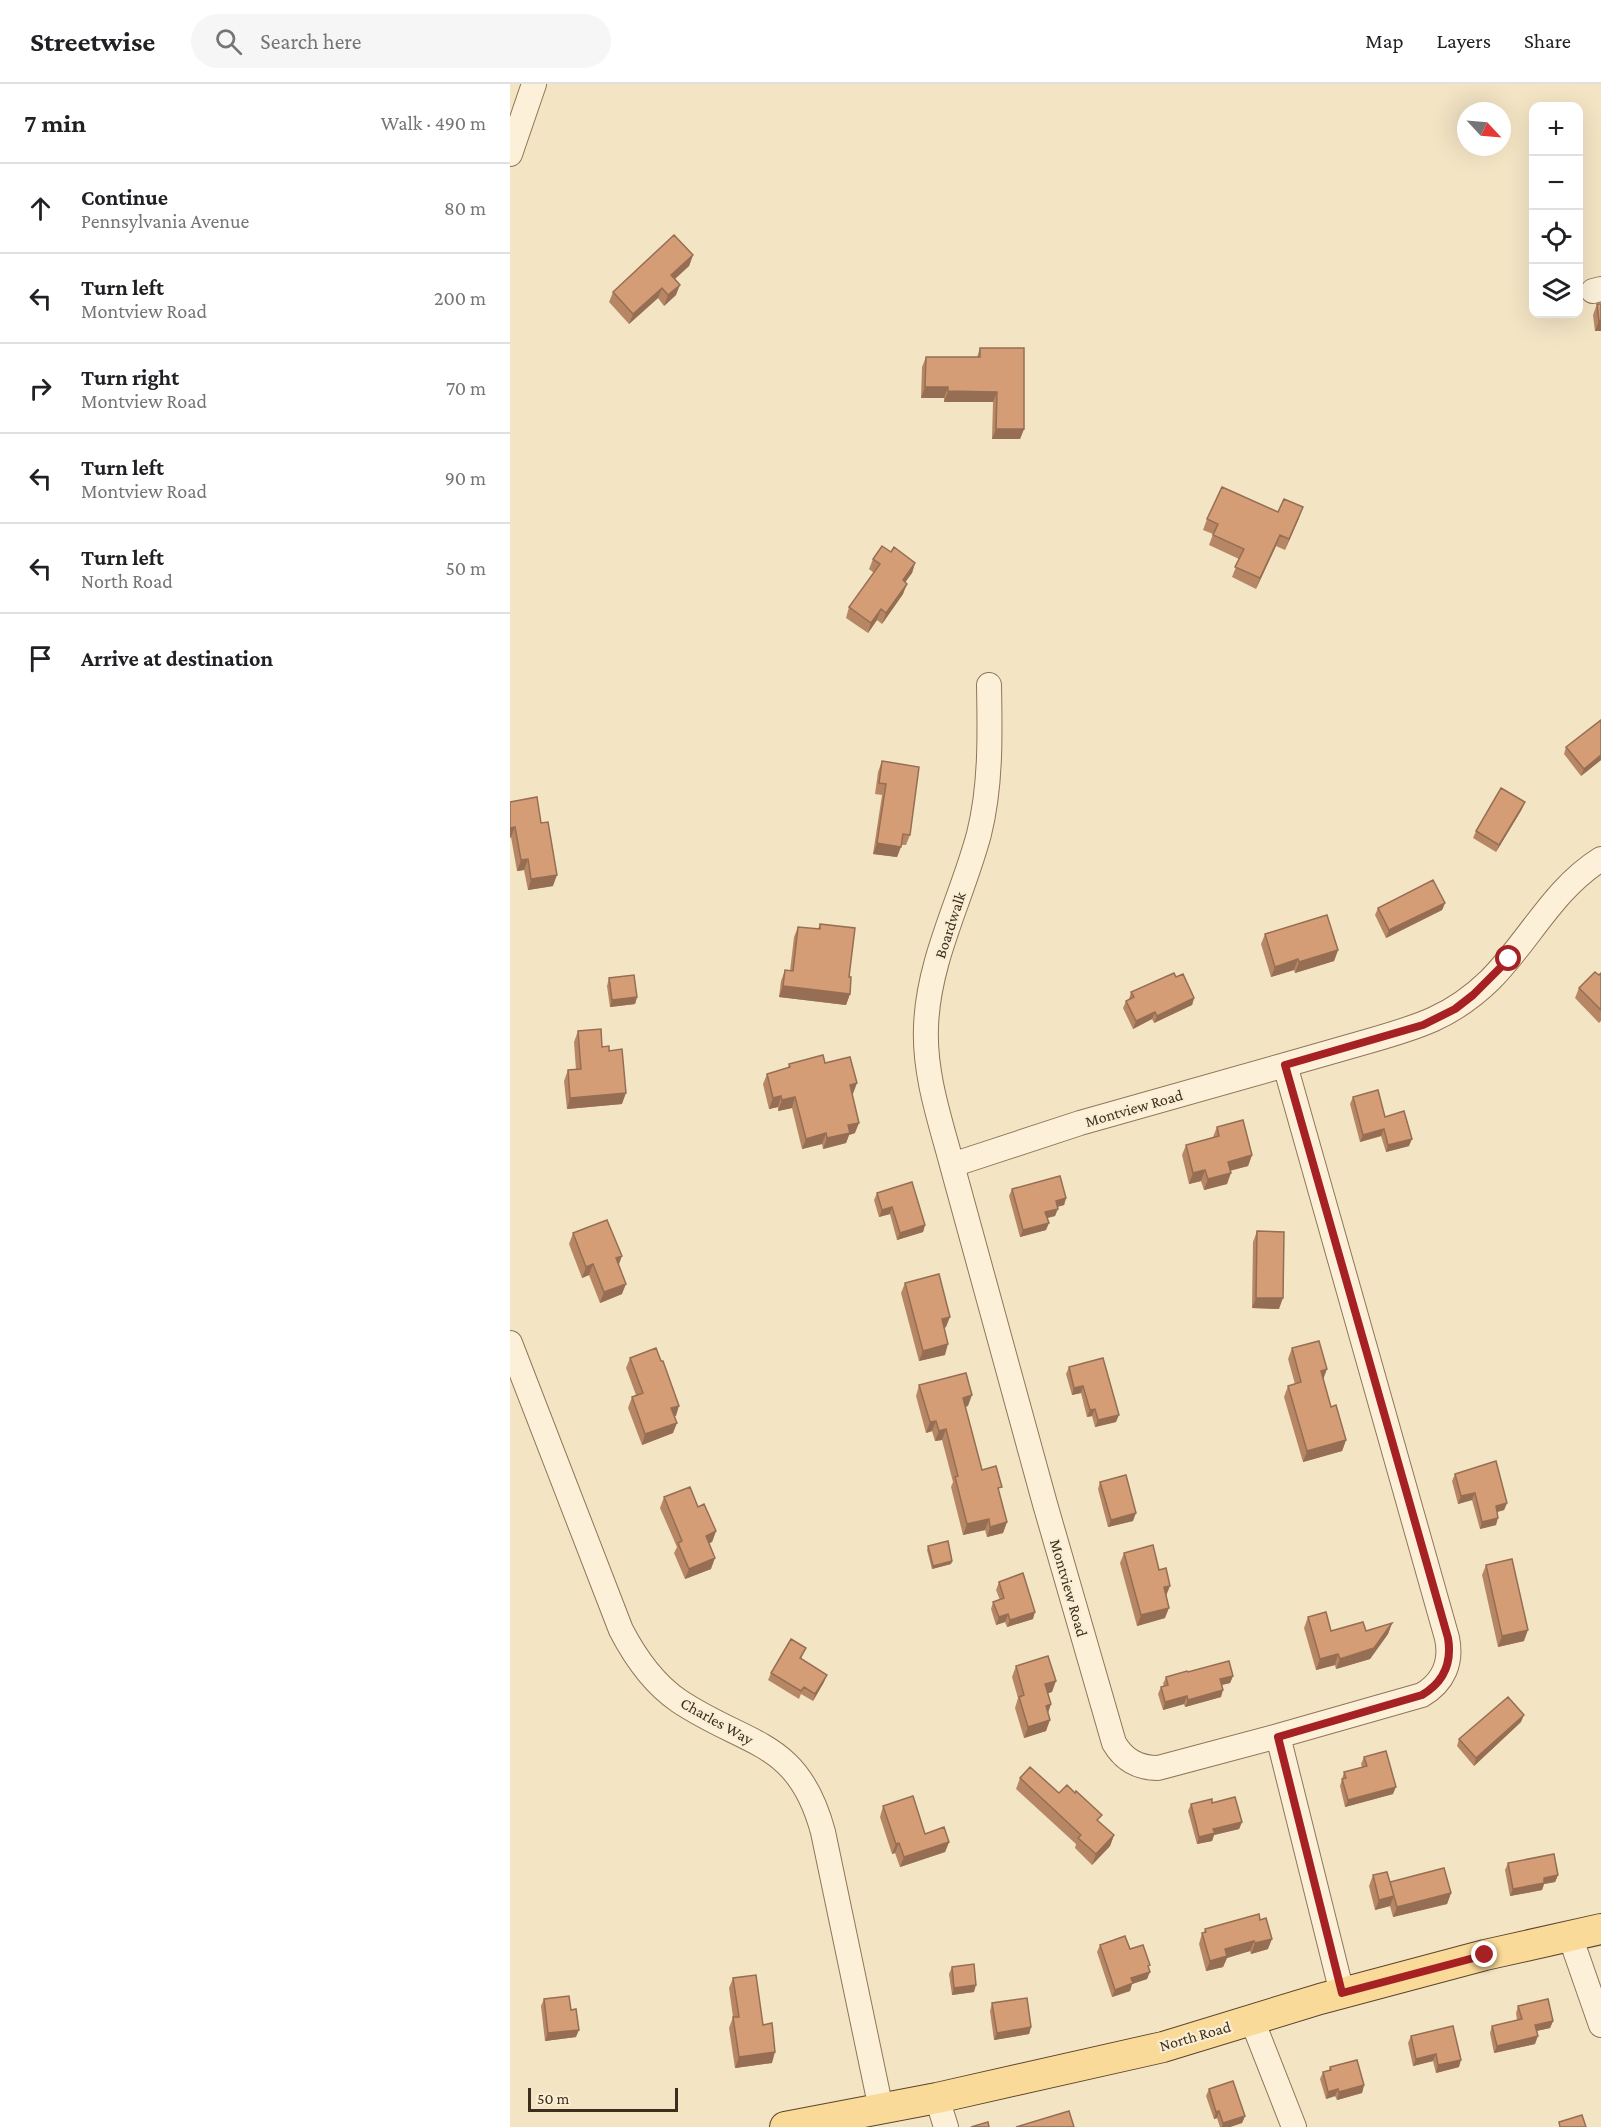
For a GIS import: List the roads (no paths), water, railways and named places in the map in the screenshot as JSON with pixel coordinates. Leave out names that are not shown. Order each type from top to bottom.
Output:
[{"type":"main road","name":"North Road","points":[[785,2127],[937,2098],[1163,2047],[1342,1993],[1485,1955],[1601,1929]]},
{"type":"street","points":[[510,154],[534,84]]},
{"type":"street","name":"Boardwalk","points":[[952,1165],[930,1082],[926,1028],[931,986],[976,845],[985,805],[989,744],[989,685]]},
{"type":"street","points":[[1285,1065],[1423,1025],[1455,1009],[1490,980],[1577,876],[1601,859]]},
{"type":"street","name":"Montview Road","points":[[1285,1065],[1448,1638],[1449,1655],[1441,1678],[1436,1685],[1422,1695],[1278,1737],[1158,1768],[1145,1767],[1132,1762],[1114,1743],[1045,1504],[952,1165],[1080,1123],[1285,1065]]},
{"type":"street","name":"Charles Way","points":[[510,1343],[621,1630],[631,1648],[643,1665],[670,1694],[776,1754],[792,1768],[807,1789],[823,1832],[881,2109]]},
{"type":"street","points":[[1278,1737],[1342,1993]]},
{"type":"street","points":[[1570,1936],[1601,2025]]},
{"type":"street","points":[[1252,2019],[1294,2127]]},
{"type":"street","points":[[937,2098],[946,2127]]}]
